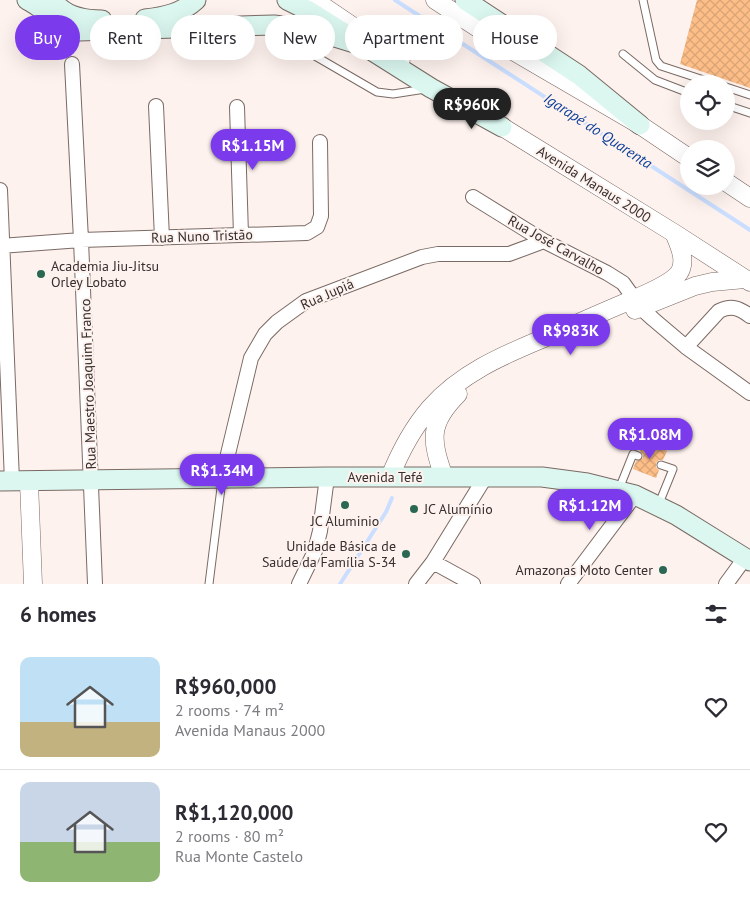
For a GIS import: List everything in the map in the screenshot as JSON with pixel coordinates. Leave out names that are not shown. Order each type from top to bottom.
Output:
[{"type":"main road","points":[[27,0],[59,24],[71,30],[261,25],[289,26],[312,30],[345,41]]},
{"type":"main road","points":[[55,3],[68,13],[81,19],[100,20],[140,19],[172,14],[189,7],[196,0]]},
{"type":"main road","points":[[287,0],[310,11],[345,33]]},
{"type":"main road","points":[[465,0],[578,75],[640,125]]},
{"type":"main road","points":[[387,60],[431,88],[502,127]]},
{"type":"main road","name":"Avenida Tefé","points":[[14,481],[92,482],[327,477],[542,477],[587,483],[627,493],[676,515],[748,559]]},
{"type":"street","name":"Avenida Manaus 2000","points":[[314,0],[502,127],[748,281]]},
{"type":"street","points":[[435,0],[513,51],[640,125],[680,152]]},
{"type":"street","name":"Rua Maestro Joaquim Franco","points":[[72,64],[82,240],[95,584]]},
{"type":"street","points":[[156,106],[162,238]]},
{"type":"street","points":[[237,107],[241,235]]},
{"type":"street","name":"Rua Nuno Tristão","points":[[1,246],[82,240],[306,232],[317,227],[321,216],[320,142]]},
{"type":"street","points":[[735,188],[750,198]]},
{"type":"street","points":[[0,190],[1,246],[14,481],[33,584]]},
{"type":"street","name":"Rua José Carvalho","points":[[473,197],[544,241],[623,283],[637,303],[686,347],[750,393]]},
{"type":"street","points":[[444,477],[435,451],[434,437],[437,422],[457,395],[492,372],[637,303],[673,279],[679,273],[682,260],[681,250],[674,233]]},
{"type":"street","name":"Rua Jupiá","points":[[222,479],[251,358],[265,334],[291,311],[306,301],[356,280],[422,257],[438,254],[509,254],[544,241]]},
{"type":"street","points":[[390,477],[399,456],[417,425],[430,408],[447,391],[471,372],[499,357],[637,303],[712,282],[748,281]]},
{"type":"street","points":[[686,347],[725,308],[738,308],[750,316]]},
{"type":"street","points":[[416,584],[433,562],[486,476]]},
{"type":"street","points":[[299,584],[315,551],[320,531],[327,477]]},
{"type":"street","points":[[568,584],[627,493]]},
{"type":"street","points":[[726,584],[748,559]]},
{"type":"street","points":[[433,562],[473,584]]},
{"type":"lane","points":[[643,0],[656,60],[661,66],[688,75]]},
{"type":"lane","points":[[261,25],[377,92],[393,94],[431,88]]},
{"type":"lane","points":[[623,54],[655,80],[680,90]]},
{"type":"lane","points":[[735,90],[750,95]]},
{"type":"lane","points":[[735,108],[750,113]]},
{"type":"lane","points":[[627,493],[633,454],[638,456]]},
{"type":"lane","points":[[658,506],[673,469],[661,464]]},
{"type":"lane","points":[[210,584],[222,479]]},
{"type":"building","points":[[697,0],[750,0],[750,88],[735,83],[735,75],[712,75],[680,64]]},
{"type":"building","points":[[644,442],[667,451],[663,460],[659,460],[656,463],[656,467],[659,470],[656,478],[633,469],[636,461],[643,458],[640,451]]},
{"type":"waterway","name":"Igarapé do Quarenta","points":[[395,0],[750,230]]},
{"type":"waterway","points":[[340,584],[386,512],[392,498]]},
{"type":"place","name":"Academia Jiu-Jitsu Orley Lobato","points":[[41,274]]},
{"type":"place","name":"JC Aluminio","points":[[345,505]]},
{"type":"place","name":"JC Alumínio","points":[[414,509]]},
{"type":"place","name":"Unidade Básica de Saúde da Família S-34","points":[[406,554]]},
{"type":"place","name":"Amazonas Moto Center","points":[[663,570]]}]
